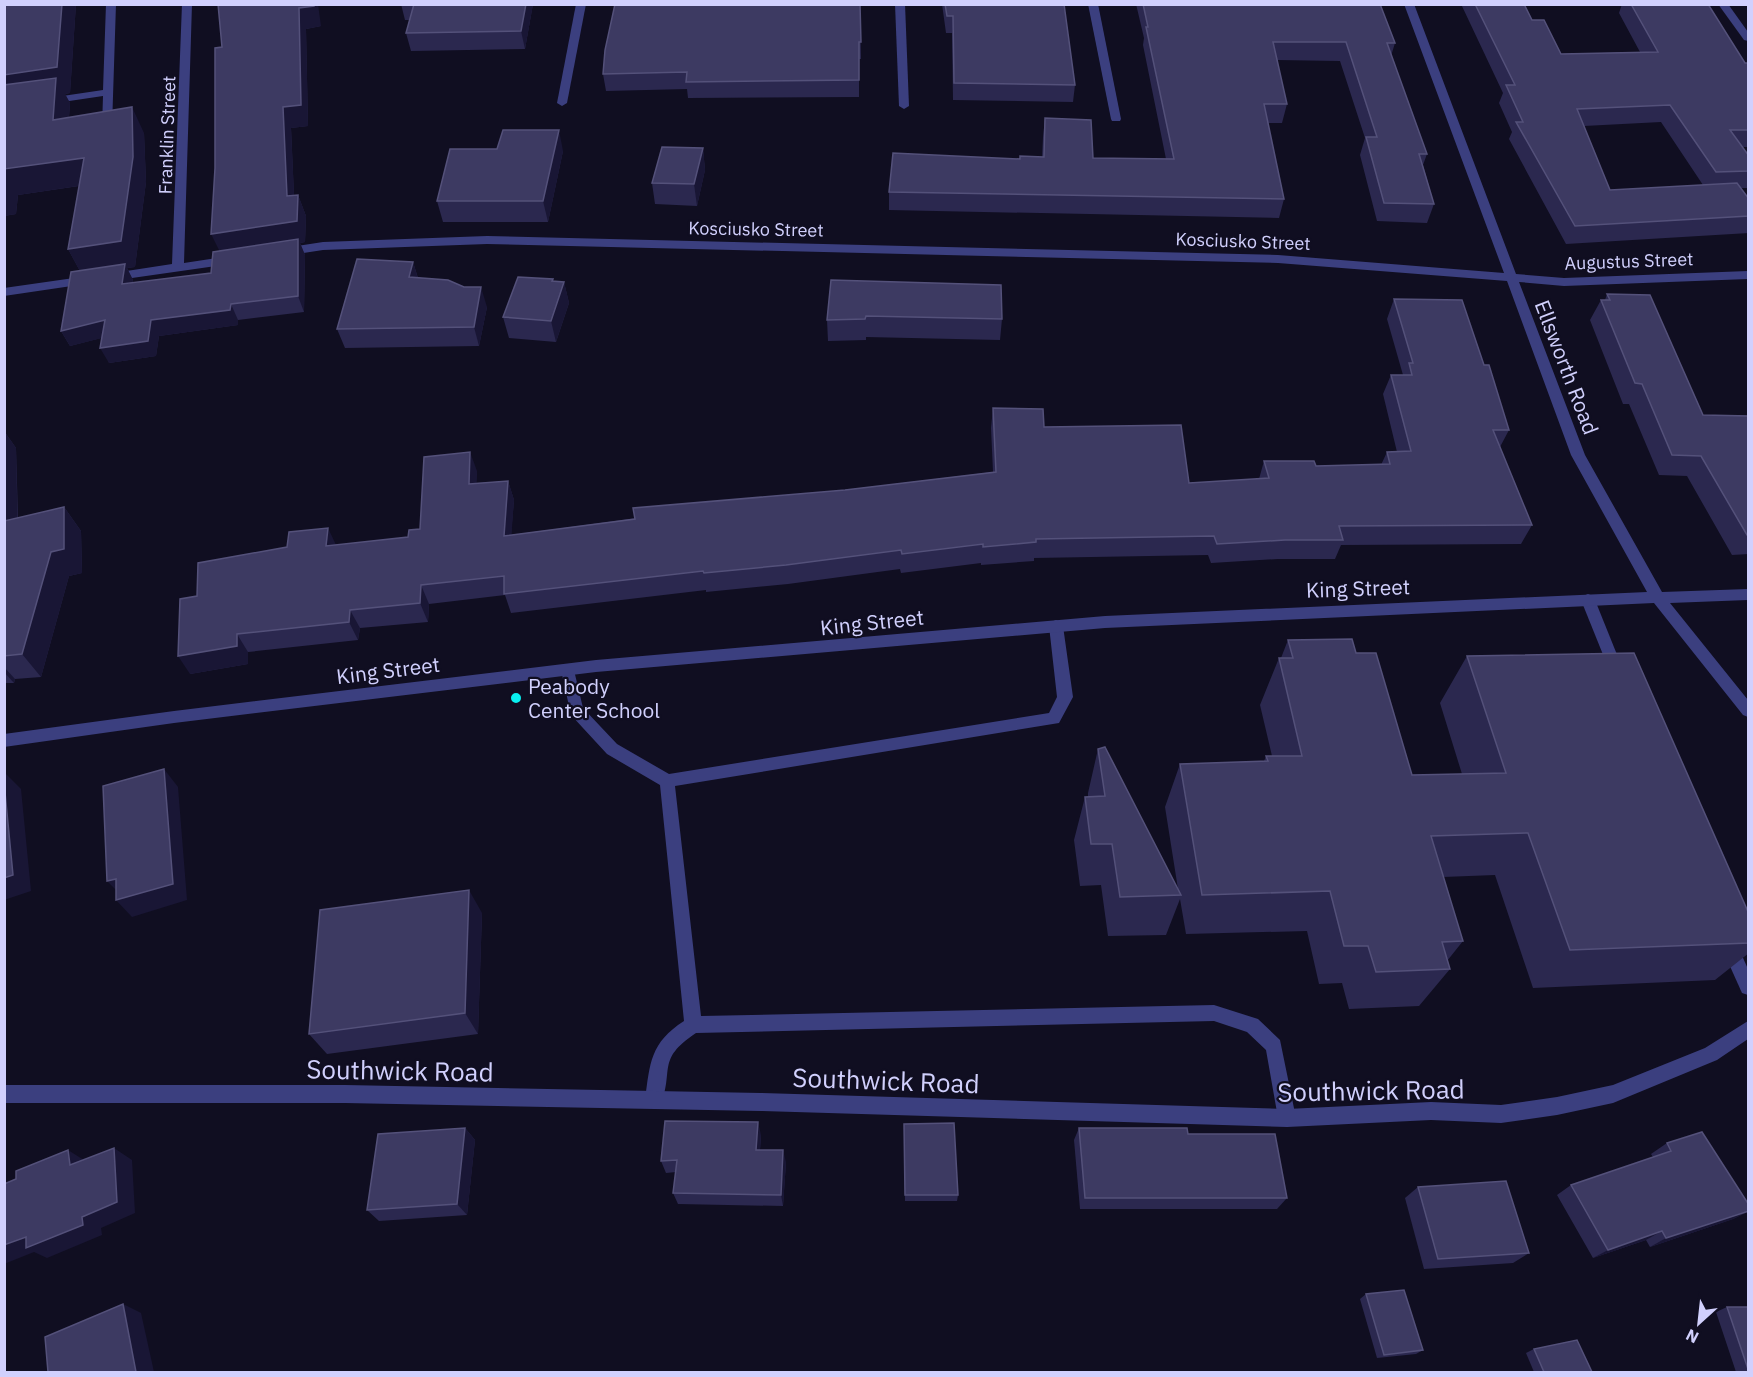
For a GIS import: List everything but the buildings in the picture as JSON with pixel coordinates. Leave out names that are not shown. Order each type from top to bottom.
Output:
[{"type":"street","points":[[107,127],[111,4]]},
{"type":"street","name":"Franklin Street","points":[[178,267],[187,4]]},
{"type":"street","points":[[562,103],[581,4]]},
{"type":"street","points":[[900,4],[904,106]]},
{"type":"street","points":[[1093,4],[1116,119]]},
{"type":"street","name":"Ellsworth Road","points":[[1409,4],[1578,455],[1658,598],[1749,711]]},
{"type":"street","points":[[1723,4],[1749,38]]},
{"type":"street","points":[[1736,21],[1749,23]]},
{"type":"street","points":[[39,103],[109,92]]},
{"type":"street","name":"Kosciusko Street","points":[[277,253],[323,246],[487,240],[1278,259],[1510,276]]},
{"type":"street","points":[[4,292],[242,258]]},
{"type":"street","name":"Augustus Street","points":[[1510,276],[1564,282],[1749,275]]},
{"type":"street","name":"King Street","points":[[4,741],[196,714],[568,670],[1056,626],[1322,611],[1749,594]]},
{"type":"street","points":[[1588,600],[1623,687]]},
{"type":"street","points":[[568,670],[576,711],[612,749],[668,781],[1053,719],[1065,697],[1056,626]]},
{"type":"street","points":[[668,781],[693,1025]]},
{"type":"street","points":[[1720,924],[1749,987]]},
{"type":"street","points":[[654,1100],[661,1053],[672,1038],[693,1025],[1214,1013],[1252,1025],[1274,1046],[1287,1118]]},
{"type":"street","name":"Southwick Road","points":[[4,1094],[345,1094],[654,1100],[1287,1118],[1431,1111],[1501,1114],[1557,1106],[1612,1094],[1711,1054],[1749,1029]]},
{"type":"place","name":"Peabody Center School","points":[[516,698]]}]
